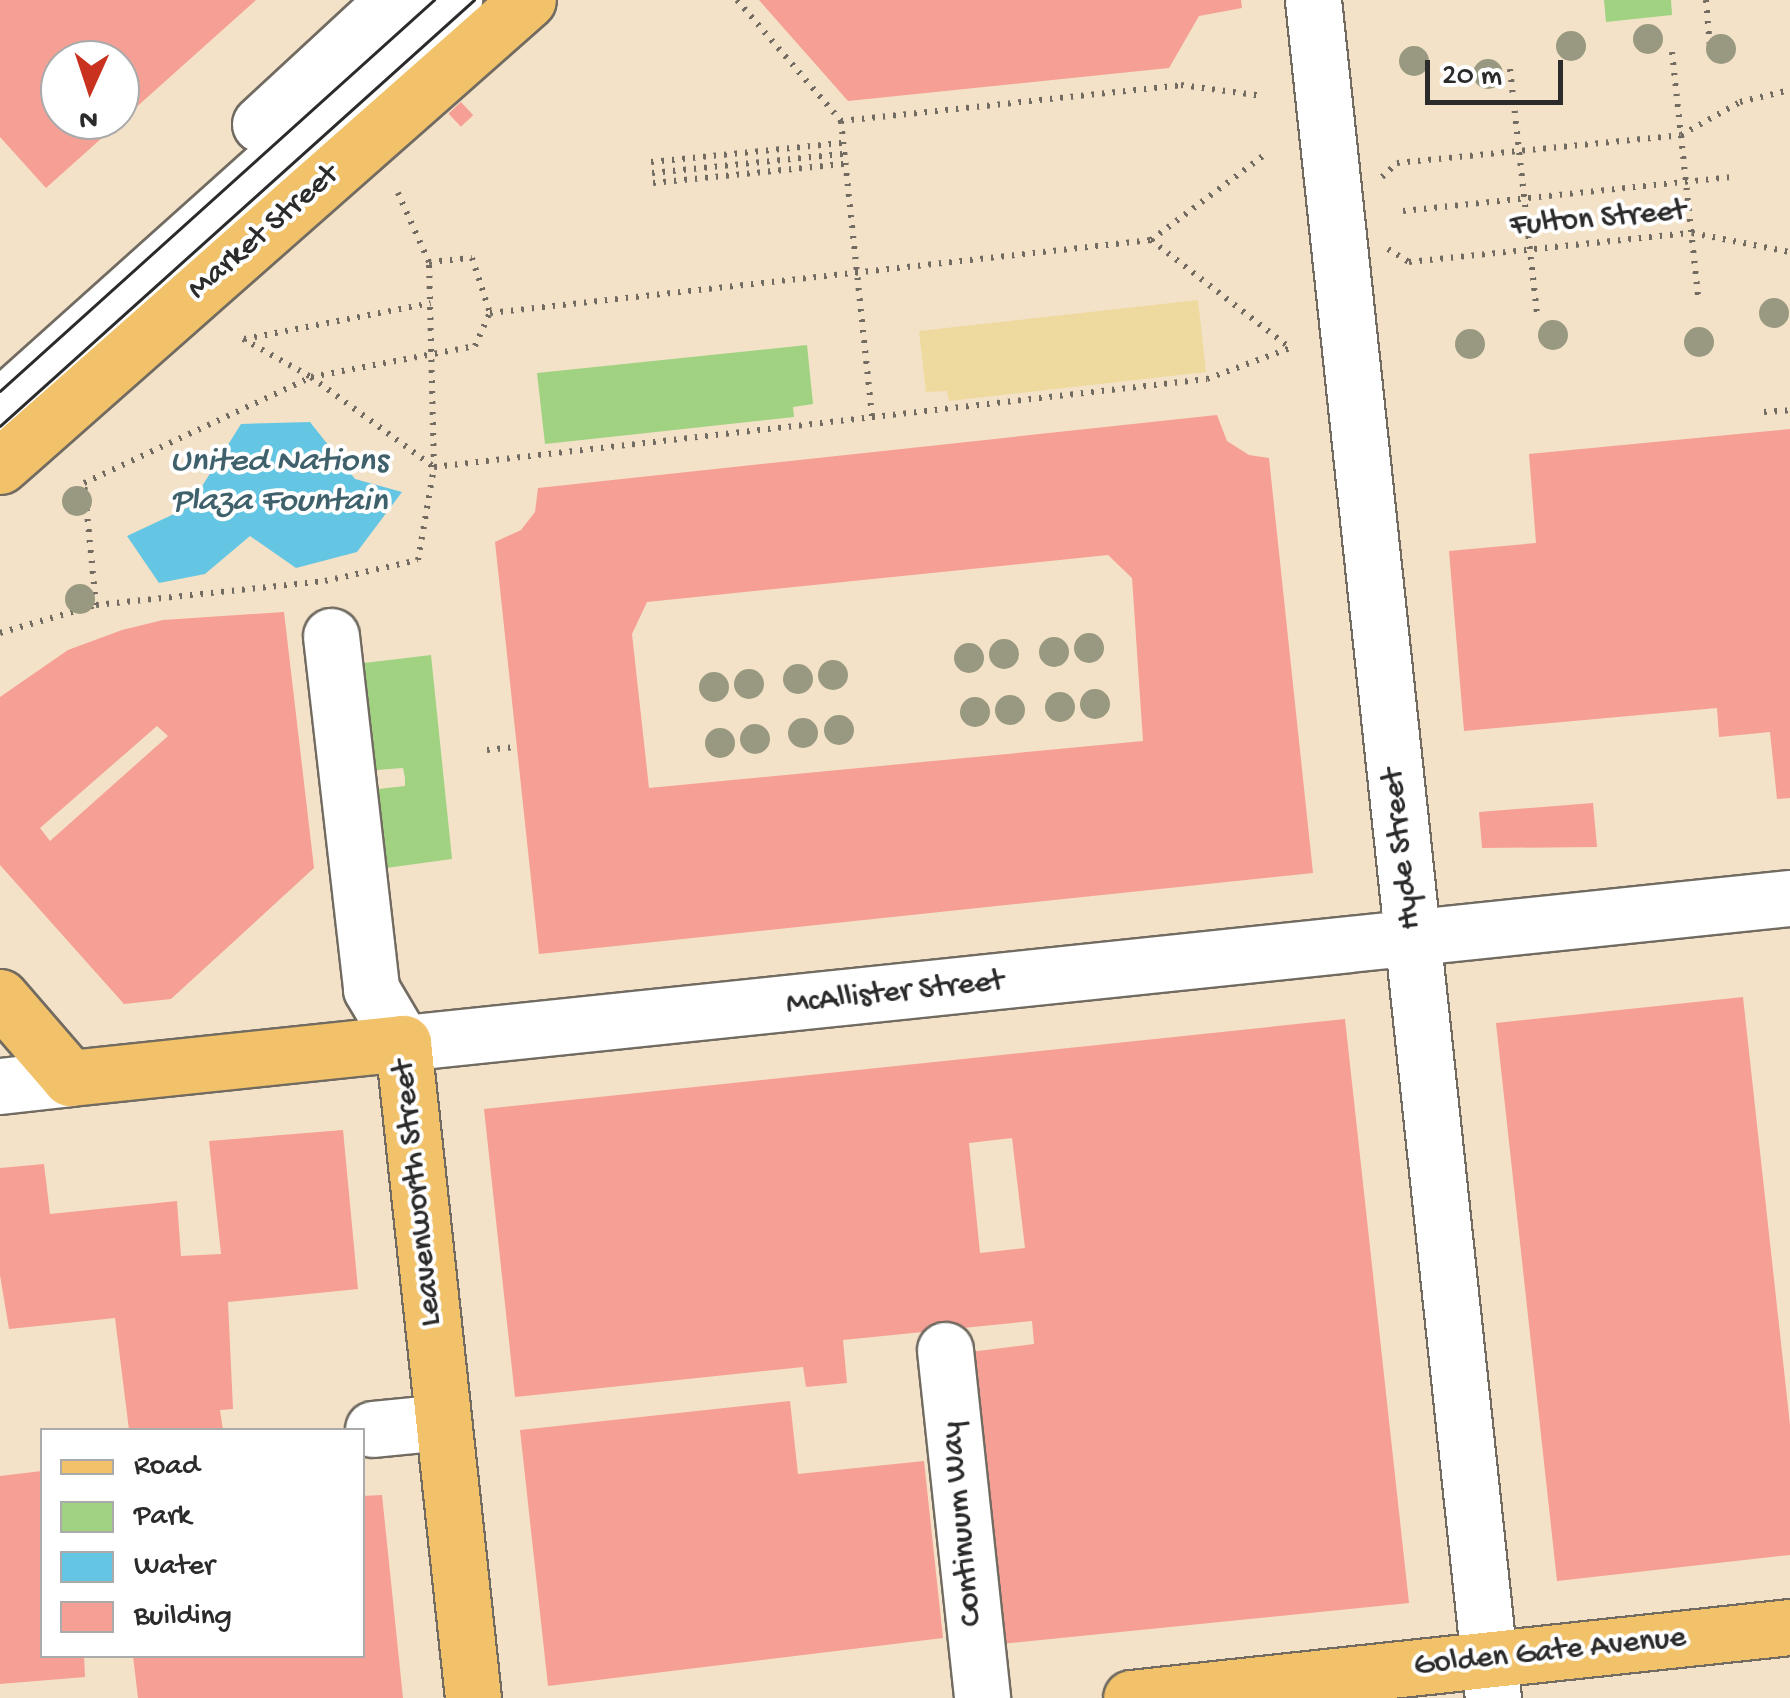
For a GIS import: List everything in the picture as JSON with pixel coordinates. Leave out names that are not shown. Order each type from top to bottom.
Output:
[{"type":"main road","name":"Market Street","points":[[0,466],[528,0]]},
{"type":"main road","points":[[0,997],[70,1078]]},
{"type":"main road","name":"McAllister Street","points":[[70,1078],[403,1043]]},
{"type":"main road","name":"Leavenworth Street","points":[[403,1043],[473,1698]]},
{"type":"main road","name":"Golden Gate Avenue","points":[[1131,1698],[1491,1678],[1790,1626]]},
{"type":"street","points":[[0,357],[394,0]]},
{"type":"street","name":"Market Street","points":[[0,406],[454,0]]},
{"type":"street","name":"Hyde Street","points":[[1312,0],[1491,1678]]},
{"type":"street","name":"Leavenworth Street","points":[[331,636],[371,989],[403,1043]]},
{"type":"street","name":"McAllister Street","points":[[403,1043],[1790,898]]},
{"type":"street","name":"McAllister Street","points":[[0,1086],[70,1078]]},
{"type":"street","name":"Continuum Way","points":[[946,1350],[982,1698]]},
{"type":"street","points":[[374,1429],[443,1422]]},
{"type":"path","points":[[738,0],[841,121],[872,416]]},
{"type":"path","points":[[1706,0],[1710,48]]},
{"type":"path","points":[[1672,52],[1698,297]]},
{"type":"path","points":[[1510,70],[1536,314]]},
{"type":"path","points":[[841,121],[1181,85],[1262,96]]},
{"type":"path","points":[[1398,164],[1681,134],[1740,102],[1790,90]]},
{"type":"path","points":[[651,162],[843,143]]},
{"type":"path","points":[[490,313],[1151,240],[1268,152]]},
{"type":"path","points":[[652,173],[844,154]]},
{"type":"path","points":[[653,183],[845,164]]},
{"type":"path","points":[[1404,212],[1733,177]]},
{"type":"path","points":[[0,634],[96,605],[325,581],[418,560],[434,467],[429,262],[398,193]]},
{"type":"path","name":"Fulton Street","points":[[1410,262],[1692,234],[1790,252]]},
{"type":"path","points":[[430,304],[243,339],[312,377],[434,467],[1208,379],[1290,348],[1151,240]]},
{"type":"path","points":[[96,605],[84,483],[312,377],[475,346],[490,313],[472,258],[429,262]]},
{"type":"path","points":[[1764,412],[1790,410]]},
{"type":"path","points":[[487,750],[517,747]]},
{"type":"green space","points":[[1604,0],[1671,0],[1672,15],[1606,22]]},
{"type":"green space","points":[[807,345],[813,404],[793,407],[794,417],[545,444],[537,373]]},
{"type":"green space","points":[[431,655],[452,859],[386,868],[378,789],[405,786],[405,778],[403,768],[376,770],[364,663]]},
{"type":"sand","points":[[1198,300],[1206,372],[949,401],[947,391],[926,392],[919,331]]},
{"type":"water","name":"United Nations Plaza Fountain","points":[[310,422],[355,479],[402,492],[357,552],[296,568],[250,536],[205,574],[159,583],[127,536],[189,507],[241,424]]},
{"type":"building","points":[[0,0],[256,0],[140,104],[140,40],[40,40],[40,140],[100,140],[46,188],[0,137]]},
{"type":"building","points":[[759,0],[1241,0],[1242,8],[1199,16],[1169,68],[848,101]]},
{"type":"building","points":[[461,102],[473,115],[461,127],[449,114]]},
{"type":"building","points":[[1217,415],[1227,441],[1249,455],[1269,458],[1313,873],[539,954],[495,542],[521,530],[535,512],[538,488]],"holes":[[[1108,555],[1132,578],[1143,741],[649,788],[632,634],[647,602]]]},
{"type":"building","points":[[1790,429],[1790,798],[1777,799],[1770,732],[1719,737],[1717,708],[1464,731],[1449,551],[1536,543],[1529,454]]},
{"type":"building","points":[[284,612],[314,868],[171,999],[124,1004],[0,865],[0,697],[68,650],[163,620]],"holes":[[[157,726],[168,736],[50,841],[40,828]]]},
{"type":"building","points":[[1593,803],[1597,847],[1482,848],[1479,812]]},
{"type":"building","points":[[1743,997],[1790,1425],[1790,1555],[1557,1581],[1496,1023]]},
{"type":"building","points":[[1345,1019],[1409,1603],[1000,1644],[970,1352],[1034,1344],[1032,1321],[843,1340],[847,1383],[806,1387],[803,1367],[515,1397],[484,1109]],"holes":[[[1012,1138],[1025,1248],[980,1253],[969,1143]]]},
{"type":"building","points":[[343,1130],[358,1289],[228,1302],[233,1409],[220,1410],[223,1428],[129,1428],[115,1318],[9,1329],[0,1275],[0,1168],[44,1164],[50,1214],[177,1201],[181,1256],[221,1254],[209,1141]]},
{"type":"building","points":[[790,1401],[798,1474],[924,1461],[943,1638],[548,1686],[520,1430]]},
{"type":"building","points":[[40,1471],[40,1658],[84,1658],[85,1677],[0,1684],[0,1476]]},
{"type":"building","points":[[382,1495],[403,1698],[138,1698],[133,1658],[365,1658],[365,1496]]},
{"type":"tram line","points":[[0,391],[434,0]]},
{"type":"tram line","points":[[0,426],[474,0]]}]
